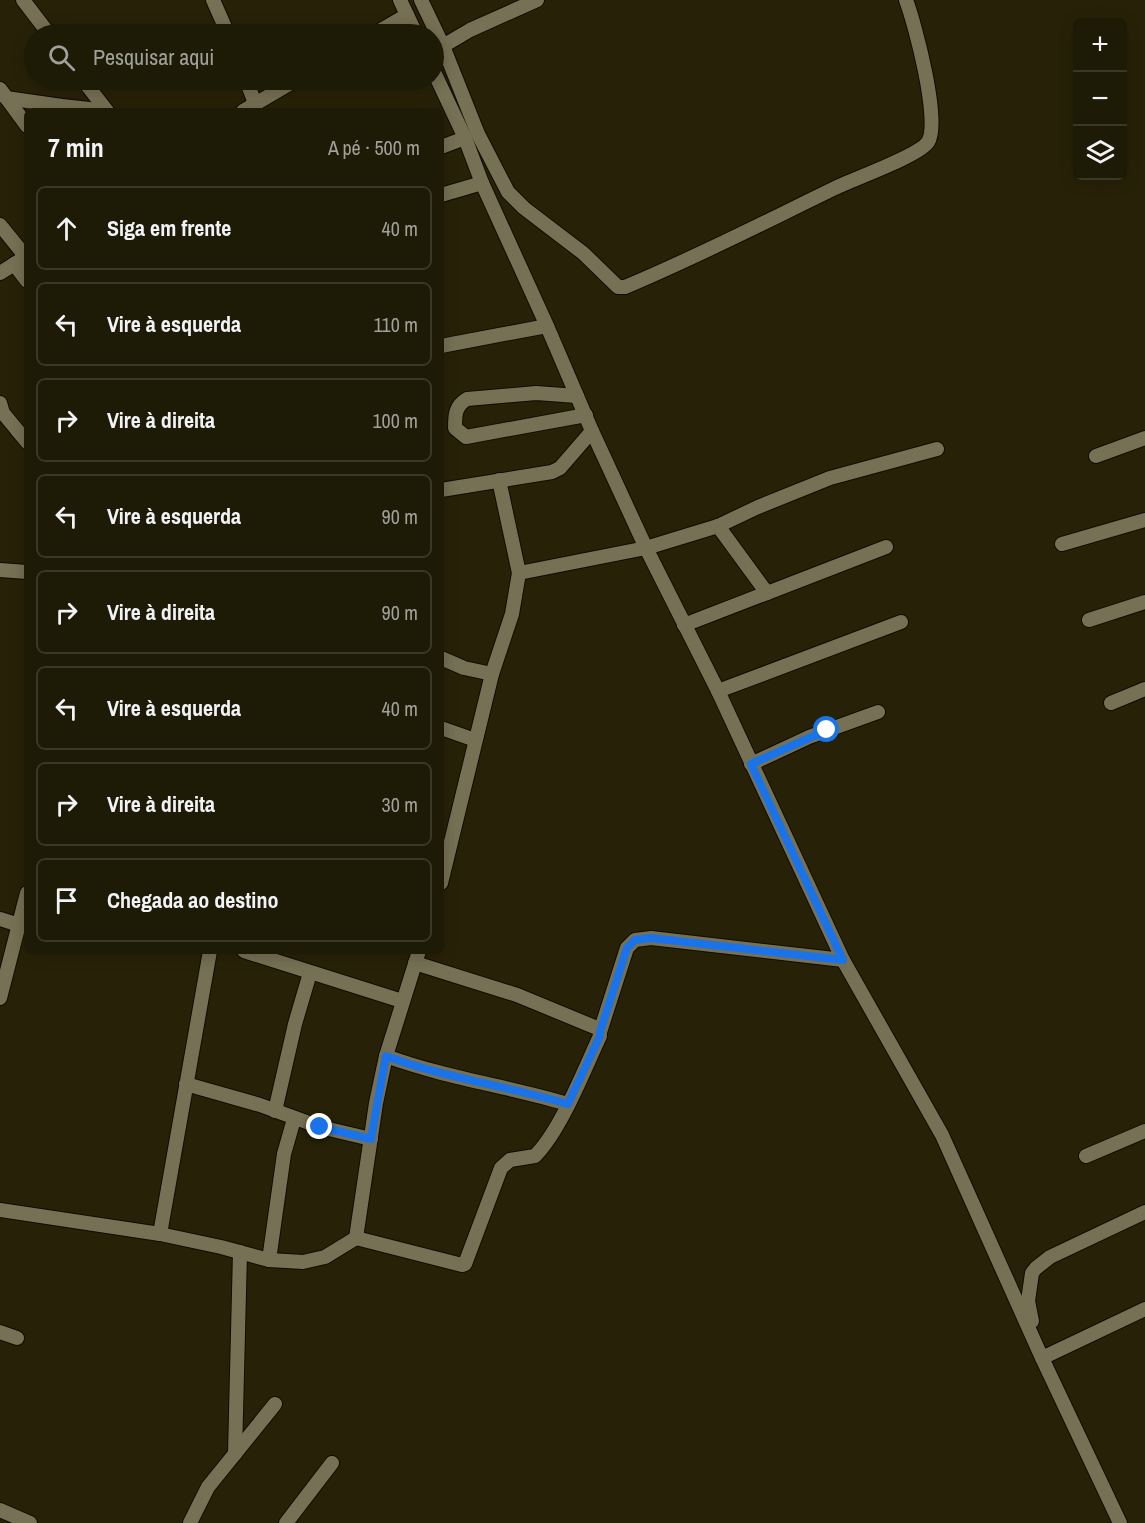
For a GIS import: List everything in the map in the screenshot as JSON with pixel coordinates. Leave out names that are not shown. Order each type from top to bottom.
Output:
[{"type":"street","points":[[23,0],[41,24]]},
{"type":"street","points":[[213,0],[224,24]]},
{"type":"street","points":[[400,0],[411,24]]},
{"type":"street","points":[[421,0],[429,24]]},
{"type":"street","points":[[444,45],[470,30],[537,0]]},
{"type":"street","points":[[444,62],[508,192],[542,222],[583,253],[614,285],[625,287],[684,262],[835,188],[921,149],[931,136],[931,122],[924,63],[906,0]]},
{"type":"street","points":[[391,24],[407,15]]},
{"type":"street","points":[[91,90],[105,108]]},
{"type":"street","points":[[250,90],[255,103]]},
{"type":"street","points":[[248,108],[278,90]]},
{"type":"street","points":[[442,90],[592,431],[646,548],[718,691],[843,960],[942,1135],[1042,1358],[1120,1523]]},
{"type":"street","points":[[3,94],[58,108]]},
{"type":"street","points":[[3,94],[24,122]]},
{"type":"street","points":[[444,146],[465,138]]},
{"type":"street","points":[[444,194],[482,183]]},
{"type":"street","points":[[0,225],[22,259],[0,273]]},
{"type":"street","points":[[444,344],[547,326]]},
{"type":"street","points":[[577,396],[536,393],[467,399],[456,410],[455,428],[466,437],[586,415]]},
{"type":"street","points":[[0,403],[3,413],[24,438]]},
{"type":"street","points":[[444,489],[557,471],[592,431]]},
{"type":"street","points":[[1096,456],[1145,438]]},
{"type":"street","points":[[519,573],[646,548],[718,526],[830,478],[937,449]]},
{"type":"street","points":[[444,861],[492,674],[512,614],[519,573],[499,480]]},
{"type":"street","points":[[1062,544],[1145,520]]},
{"type":"street","points":[[718,526],[767,593]]},
{"type":"street","points":[[684,625],[886,547]]},
{"type":"street","points":[[0,570],[24,572]]},
{"type":"street","points":[[1089,620],[1145,602]]},
{"type":"street","points":[[718,691],[901,622]]},
{"type":"street","points":[[444,659],[464,668],[492,674]]},
{"type":"street","points":[[1111,703],[1145,689]]},
{"type":"street","points":[[751,764],[809,737],[878,712]]},
{"type":"street","points":[[444,729],[475,740]]},
{"type":"street","points":[[0,998],[24,904]]},
{"type":"street","points":[[0,919],[19,925]]},
{"type":"street","points":[[0,956],[19,925]]},
{"type":"street","points":[[0,1210],[160,1234],[269,1260],[303,1262],[325,1257],[356,1238],[462,1265],[465,1264],[501,1168],[510,1160],[535,1156],[549,1139],[568,1104],[600,1036],[627,948],[635,940],[651,938],[843,960]]},
{"type":"street","points":[[160,1234],[209,954]]},
{"type":"street","points":[[253,954],[402,1001]]},
{"type":"street","points":[[356,1238],[386,1056],[417,957],[517,995],[597,1028],[600,1032]]},
{"type":"street","points":[[275,1111],[295,1024],[310,973]]},
{"type":"street","points":[[386,1056],[437,1073],[534,1094],[568,1104]]},
{"type":"street","points":[[186,1084],[294,1119],[371,1139]]},
{"type":"street","points":[[269,1260],[284,1154],[294,1119]]},
{"type":"street","points":[[1086,1156],[1145,1131]]},
{"type":"street","points":[[1042,1358],[1029,1311],[1032,1273],[1050,1257],[1145,1212]]},
{"type":"street","points":[[235,1454],[240,1252]]},
{"type":"street","points":[[1042,1358],[1145,1309]]},
{"type":"street","points":[[0,1332],[16,1338]]},
{"type":"street","points":[[190,1523],[208,1487],[275,1404]]},
{"type":"street","points":[[286,1523],[332,1463]]},
{"type":"street","points":[[0,1510],[30,1523]]},
{"type":"route","points":[[320,1127],[371,1139],[386,1056],[430,1072],[568,1104],[600,1036],[627,948],[635,940],[651,938],[843,960],[751,764],[827,730]]}]
